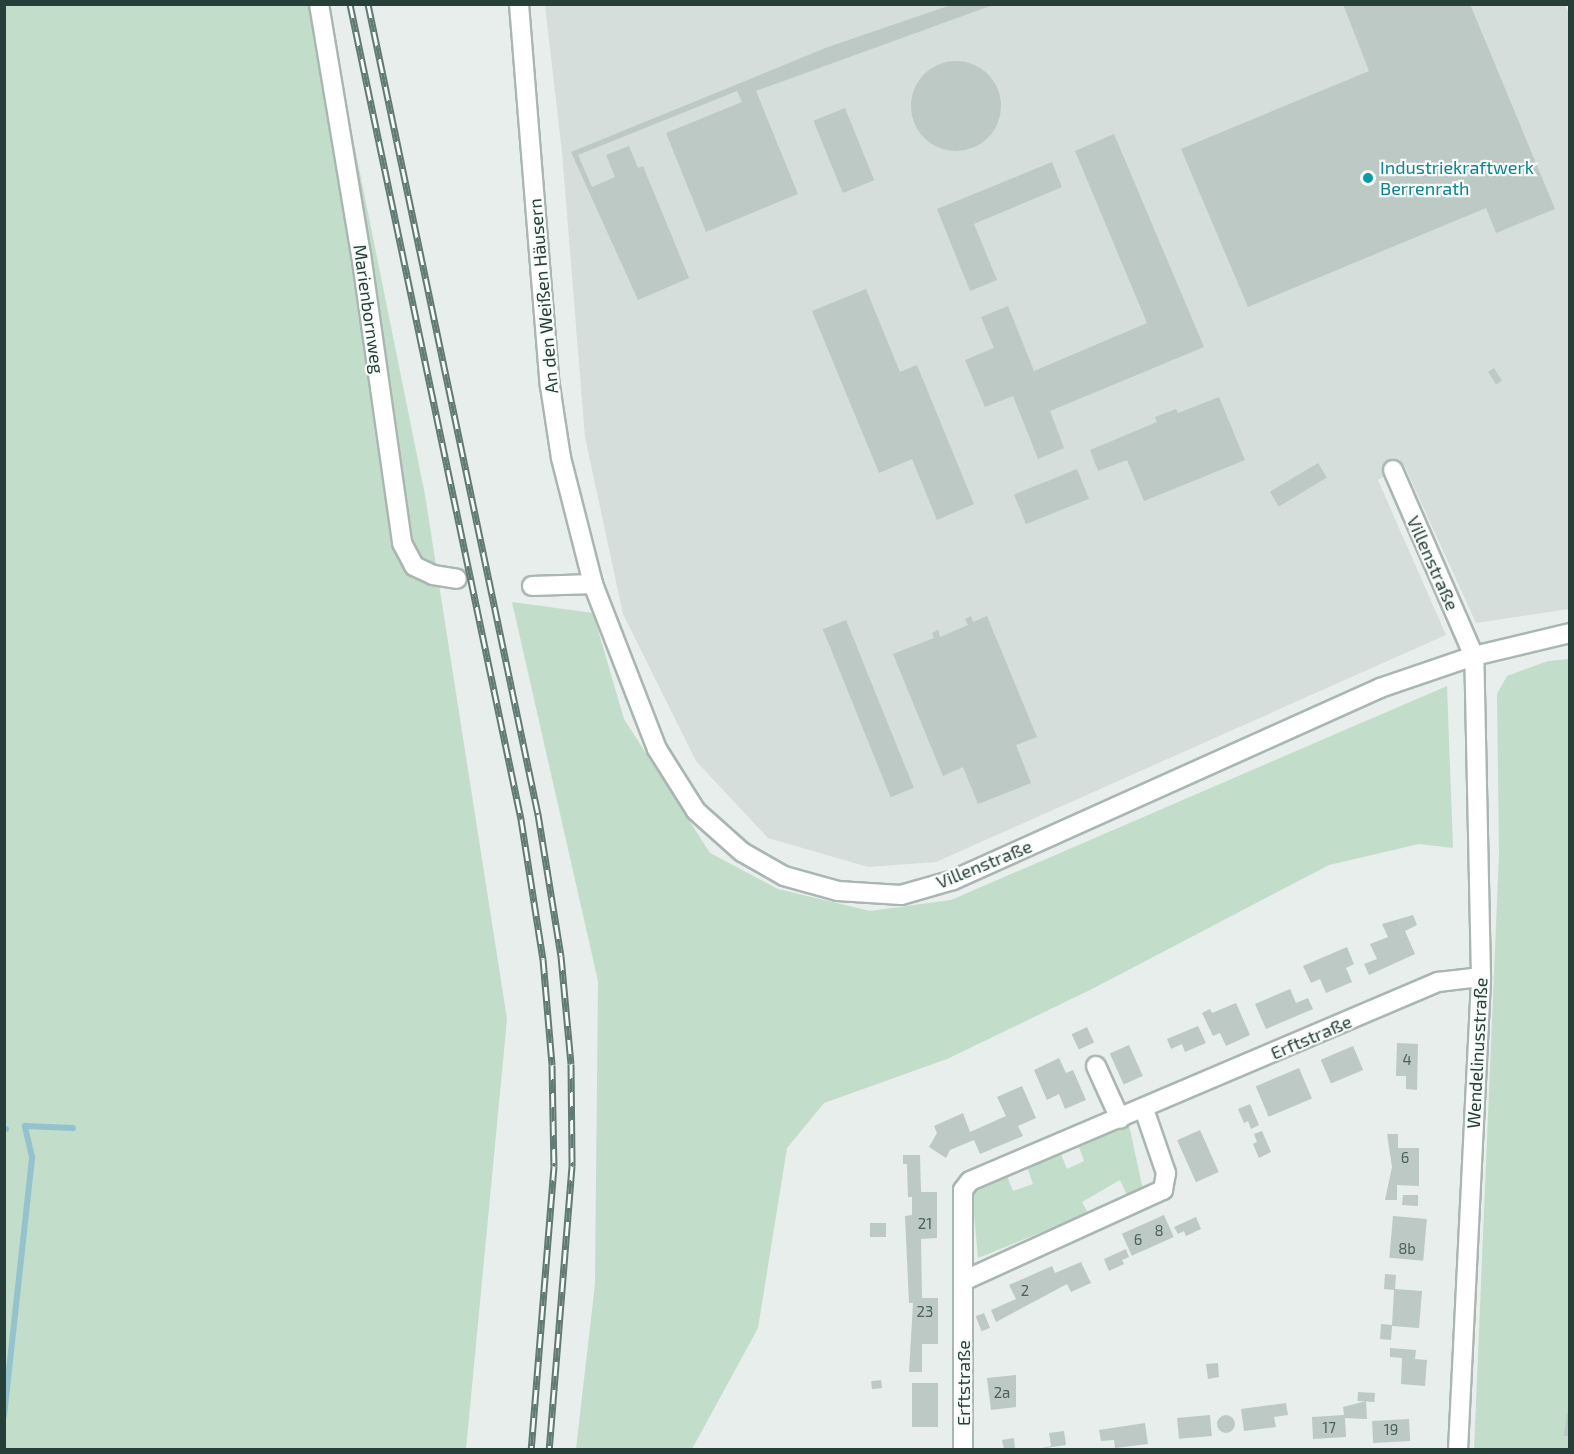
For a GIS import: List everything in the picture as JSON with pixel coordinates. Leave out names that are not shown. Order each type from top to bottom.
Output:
[{"type":"street","name":"Marienbornweg","points":[[319,4],[362,254],[402,543],[414,566],[433,575],[457,579]]},
{"type":"street","name":"An den Weißen Häusern","points":[[519,4],[550,386],[561,458],[593,584]]},
{"type":"street","name":"Villenstraße","points":[[1393,470],[1474,656]]},
{"type":"street","points":[[532,586],[593,584]]},
{"type":"street","name":"Villenstraße","points":[[593,584],[657,749],[696,811],[742,852],[784,876],[838,891],[901,894],[953,880],[1380,688],[1474,656],[1569,633]]},
{"type":"street","name":"Wendelinusstraße","points":[[1458,1449],[1481,977],[1474,656]]},
{"type":"street","name":"Erftstraße","points":[[963,1449],[963,1190],[970,1181],[1144,1109],[1438,982],[1481,977]]},
{"type":"street","points":[[1096,1066],[1120,1119]]},
{"type":"street","points":[[963,1281],[1163,1190],[1166,1173],[1144,1109]]},
{"type":"shaded area","points":[[545,5],[1565,5],[1570,16],[1569,609],[1476,623],[1404,465],[1378,480],[1446,635],[936,862],[868,867],[768,838],[696,761],[623,614],[585,437],[562,152]]},
{"type":"green space","points":[[5,5],[326,5],[425,495],[507,1019],[466,1449],[5,1450]]},
{"type":"green space","points":[[512,602],[593,613],[624,719],[710,853],[778,889],[870,911],[951,900],[1447,686],[1453,848],[1419,844],[1329,865],[1092,989],[947,1059],[824,1103],[787,1148],[758,1328],[692,1449],[576,1449],[595,1284],[598,981]]},
{"type":"green space","points":[[1569,659],[1569,1449],[1474,1450],[1499,854],[1497,694],[1507,676],[1548,661]]},
{"type":"green space","points":[[1129,1125],[1143,1190],[1127,1195],[1120,1180],[1082,1202],[1088,1213],[978,1258],[972,1192],[1007,1176],[1013,1191],[1033,1184],[1027,1167],[1060,1152],[1067,1169],[1084,1161],[1079,1147]]},
{"type":"building","points":[[954,4],[993,5],[756,91],[798,194],[706,232],[666,133],[742,102],[737,91],[578,155],[592,187],[615,177],[606,155],[629,146],[638,168],[643,166],[689,278],[638,300],[571,152],[828,47]]},
{"type":"building","name":"Industriekraftwerk Berrenrath","points":[[1343,4],[1470,4],[1555,209],[1496,233],[1486,208],[1248,307],[1181,149],[1369,71]]},
{"type":"building","points":[[956,61],[973,64],[988,74],[998,89],[1001,106],[998,123],[988,138],[973,148],[956,151],[939,148],[924,138],[914,123],[911,106],[914,89],[924,74],[939,64]]},
{"type":"building","points":[[845,108],[874,180],[843,193],[813,121]]},
{"type":"building","points":[[1114,134],[1204,347],[1050,411],[1064,448],[1038,459],[1013,396],[985,407],[965,360],[994,348],[981,317],[1008,306],[1034,371],[1147,323],[1075,151]]},
{"type":"building","points":[[1052,162],[1062,187],[974,224],[997,280],[970,291],[937,209]]},
{"type":"building","points":[[866,289],[900,372],[917,365],[974,504],[937,520],[912,459],[879,473],[812,311]]},
{"type":"building","points":[[1494,368],[1502,381],[1496,384],[1488,372]]},
{"type":"building","points":[[1219,397],[1245,460],[1144,501],[1127,460],[1098,471],[1090,450],[1157,422],[1155,417],[1176,409],[1178,413]]},
{"type":"building","points":[[1318,463],[1327,478],[1279,506],[1270,492]]},
{"type":"building","points":[[1077,469],[1089,499],[1026,524],[1014,494]]},
{"type":"building","points":[[971,616],[973,622],[987,616],[1037,737],[1016,745],[1031,783],[978,804],[963,767],[943,776],[893,654],[934,638],[932,633],[938,630],[940,637],[968,625],[965,619]]},
{"type":"building","points":[[846,620],[914,788],[891,797],[823,629]]},
{"type":"building","points":[[1413,915],[1417,925],[1405,931],[1415,954],[1369,975],[1364,964],[1377,959],[1370,944],[1388,937],[1382,924]]},
{"type":"building","points":[[1347,947],[1354,964],[1346,968],[1352,982],[1326,993],[1320,979],[1311,983],[1303,966]]},
{"type":"building","points":[[1290,989],[1296,1003],[1308,998],[1313,1009],[1266,1029],[1255,1004]]},
{"type":"building","points":[[1236,1003],[1250,1035],[1226,1046],[1220,1033],[1213,1036],[1202,1013],[1210,1009],[1212,1013]]},
{"type":"building","points":[[1198,1026],[1206,1043],[1185,1052],[1182,1044],[1171,1049],[1167,1039]]},
{"type":"building","points":[[1087,1027],[1094,1042],[1079,1050],[1072,1034]]},
{"type":"building","points":[[1397,1043],[1418,1044],[1417,1090],[1406,1089],[1406,1076],[1396,1076]]},
{"type":"building","points":[[1129,1045],[1143,1076],[1124,1085],[1110,1054]]},
{"type":"building","points":[[1353,1046],[1363,1070],[1331,1084],[1321,1060]]},
{"type":"building","points":[[1059,1058],[1066,1073],[1073,1070],[1086,1100],[1065,1109],[1059,1094],[1047,1100],[1034,1070]]},
{"type":"building","points":[[1299,1068],[1312,1098],[1269,1117],[1256,1086]]},
{"type":"building","points":[[1022,1086],[1036,1118],[1018,1126],[1023,1136],[980,1154],[974,1140],[950,1150],[946,1158],[929,1147],[937,1133],[934,1126],[963,1113],[970,1132],[1006,1116],[997,1097]]},
{"type":"building","points":[[1250,1104],[1259,1125],[1251,1129],[1248,1121],[1244,1123],[1238,1109]]},
{"type":"building","points":[[1200,1130],[1219,1172],[1196,1182],[1177,1140]]},
{"type":"building","points":[[1262,1131],[1271,1152],[1259,1158],[1253,1144],[1257,1142],[1254,1134]]},
{"type":"building","points":[[1387,1134],[1398,1134],[1398,1148],[1419,1148],[1419,1186],[1397,1185],[1397,1200],[1385,1200],[1392,1167]]},
{"type":"building","points":[[903,1155],[920,1155],[921,1192],[937,1192],[937,1238],[921,1239],[922,1298],[938,1298],[938,1344],[922,1344],[922,1372],[909,1372],[913,1303],[909,1303],[905,1216],[912,1215],[912,1197],[908,1197],[907,1164],[903,1164]]},
{"type":"building","points":[[1403,1195],[1418,1195],[1418,1206],[1402,1205]]},
{"type":"building","points":[[1164,1215],[1174,1237],[1132,1256],[1122,1234]]},
{"type":"building","points":[[1393,1216],[1427,1219],[1423,1261],[1389,1258]]},
{"type":"building","points":[[1196,1217],[1201,1229],[1186,1236],[1184,1231],[1178,1234],[1174,1227]]},
{"type":"building","points":[[870,1223],[886,1223],[886,1237],[870,1237]]},
{"type":"building","points":[[1126,1249],[1129,1257],[1122,1260],[1124,1264],[1109,1271],[1104,1259]]},
{"type":"building","points":[[1081,1262],[1091,1283],[1071,1292],[1067,1284],[996,1322],[991,1310],[1016,1299],[1009,1285],[1052,1266],[1055,1273]]},
{"type":"building","points":[[1385,1274],[1396,1275],[1395,1289],[1422,1291],[1419,1328],[1392,1326],[1391,1340],[1380,1339],[1381,1324],[1392,1325],[1394,1290],[1384,1289]]},
{"type":"building","points":[[984,1313],[990,1328],[982,1331],[976,1316]]},
{"type":"building","points":[[1390,1348],[1416,1350],[1415,1359],[1427,1360],[1425,1386],[1401,1384],[1402,1358],[1390,1357]]},
{"type":"building","points":[[1218,1363],[1219,1377],[1208,1379],[1206,1364]]},
{"type":"building","points":[[1016,1375],[1016,1407],[991,1410],[987,1378]]},
{"type":"building","points":[[881,1380],[882,1388],[872,1389],[871,1381]]},
{"type":"building","points":[[912,1383],[938,1383],[938,1427],[912,1427]]},
{"type":"building","points":[[1358,1392],[1375,1393],[1375,1402],[1358,1401]]},
{"type":"building","points":[[1366,1401],[1367,1419],[1345,1418],[1346,1437],[1313,1439],[1312,1417],[1344,1415],[1343,1407]]},
{"type":"building","points":[[1286,1403],[1288,1415],[1274,1417],[1276,1427],[1244,1431],[1241,1409]]},
{"type":"building","points":[[1567,1413],[1569,1414],[1569,1436],[1564,1436]]},
{"type":"building","points":[[1210,1415],[1212,1436],[1179,1439],[1177,1418]]},
{"type":"building","points":[[1222,1415],[1230,1415],[1235,1420],[1233,1431],[1222,1433],[1217,1428],[1217,1420]]},
{"type":"building","points":[[1409,1419],[1410,1441],[1373,1443],[1372,1421]]},
{"type":"building","points":[[1145,1423],[1148,1444],[1115,1448],[1114,1440],[1101,1441],[1099,1430]]},
{"type":"building","points":[[1064,1431],[1066,1445],[1038,1449],[1051,1446],[1049,1433]]},
{"type":"building","points":[[1014,1438],[1015,1449],[1004,1449],[1002,1440]]},
{"type":"waterway","points":[[4,1416],[32,1157],[25,1126],[73,1128]]},
{"type":"railway","points":[[350,4],[521,819],[543,959],[552,1065],[554,1166],[531,1450]]},
{"type":"railway","points":[[368,4],[538,814],[561,956],[571,1064],[572,1166],[549,1450]]},
{"type":"place","name":"Industriekraftwerk Berrenrath","points":[[1368,178]]}]
